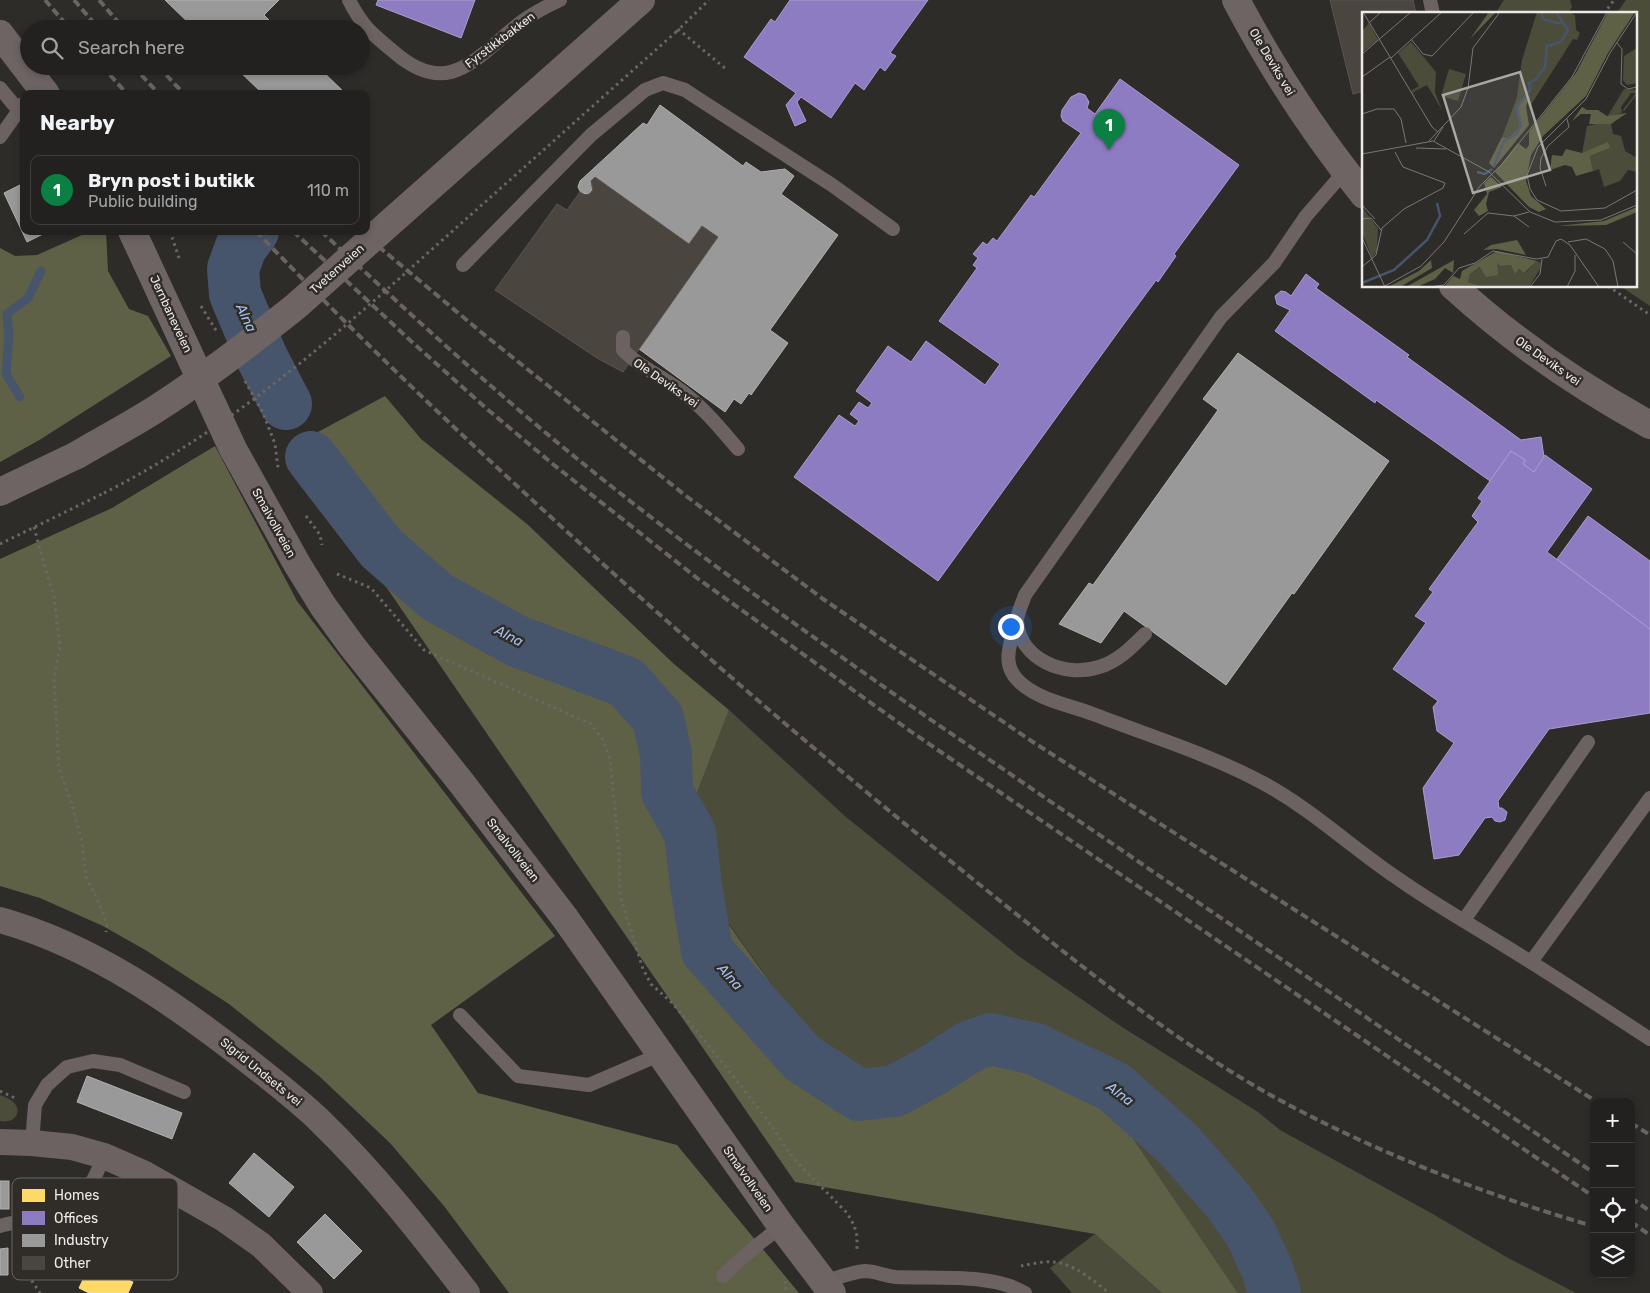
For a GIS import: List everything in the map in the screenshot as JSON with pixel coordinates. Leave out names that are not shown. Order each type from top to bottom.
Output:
[{"type":"street","name":"Tvetenveien","points":[[0,492],[77,455],[158,408],[244,348],[287,313],[641,0]]},
{"type":"street","name":"Ole Deviks vei","points":[[1236,0],[1283,84],[1313,129],[1362,192]]},
{"type":"street","points":[[0,34],[20,71]]},
{"type":"street","points":[[22,75],[30,90]]},
{"type":"street","name":"Jernbaneveien","points":[[134,235],[210,398]]},
{"type":"street","name":"Ole Deviks vei","points":[[1455,288],[1481,312],[1535,354],[1587,389],[1650,425]]},
{"type":"street","name":"Smalvollveien","points":[[210,398],[233,449],[297,564],[323,606],[352,646],[460,781],[565,918],[782,1227],[828,1288]]},
{"type":"street","name":"Sigrid Undsets vei","points":[[0,920],[66,945],[110,967],[158,996],[214,1034],[263,1072],[318,1120],[355,1158],[411,1222],[467,1293]]},
{"type":"street","points":[[0,1142],[72,1147],[104,1156],[152,1178]]},
{"type":"street","points":[[178,1193],[224,1220],[261,1245],[310,1293]]},
{"type":"lane","name":"Fyrstikkbakken","points":[[349,0],[360,20]]},
{"type":"lane","name":"Fyrstikkbakken","points":[[370,32],[408,64],[433,73],[448,73],[465,68],[522,22],[560,0]]},
{"type":"lane","points":[[463,265],[591,135],[645,90],[662,83],[685,90],[832,185],[893,229]]},
{"type":"lane","points":[[0,88],[14,105],[20,104]]},
{"type":"lane","points":[[0,137],[20,113]]},
{"type":"lane","points":[[1345,171],[1306,216],[1274,263],[1220,317],[1025,595],[1008,652],[1008,664],[1011,673],[1023,685],[1044,698],[1076,708],[1214,760],[1264,784],[1311,812],[1400,880],[1650,1039]]},
{"type":"lane","name":"Ole Deviks vei","points":[[623,337],[623,350],[631,359],[680,390],[699,406],[738,449]]},
{"type":"lane","points":[[1017,620],[1024,644],[1036,656],[1052,666],[1072,672],[1098,668],[1118,658],[1145,634]]},
{"type":"lane","points":[[1464,920],[1588,742]]},
{"type":"lane","points":[[1531,962],[1650,798]]},
{"type":"lane","points":[[460,1015],[518,1076],[589,1085],[661,1054]]},
{"type":"lane","points":[[32,1143],[35,1105],[47,1085],[67,1067],[93,1061],[120,1065],[184,1092]]},
{"type":"lane","points":[[92,1178],[104,1156]]},
{"type":"lane","points":[[723,1276],[742,1257],[782,1227]]},
{"type":"lane","points":[[828,1288],[856,1272],[868,1271],[893,1277],[992,1280],[1017,1288],[1025,1293]]},
{"type":"path","points":[[0,544],[104,493],[193,442],[251,402],[302,363],[387,290],[677,31],[709,0]]},
{"type":"path","points":[[1605,12],[1614,0]]},
{"type":"path","points":[[677,31],[726,69]]},
{"type":"path","points":[[1611,288],[1650,315]]},
{"type":"path","points":[[275,444],[280,473]]},
{"type":"path","points":[[303,512],[320,535],[324,555]]},
{"type":"path","points":[[34,527],[54,596],[60,647],[54,678],[59,769],[82,841],[86,876],[107,925],[105,935]]},
{"type":"path","points":[[332,567],[336,574],[371,588],[424,650],[592,724],[603,740],[610,760],[619,851],[620,896],[643,969],[651,984],[672,1003],[710,1047],[766,1118],[793,1158],[847,1213],[854,1225],[857,1236],[856,1272]]},
{"type":"path","points":[[3,1225],[12,1244]]},
{"type":"path","points":[[992,1280],[1000,1270],[1054,1262],[1078,1271],[1109,1293]]},
{"type":"path","points":[[31,1280],[40,1293]]},
{"type":"green space","points":[[1504,0],[1570,0],[1572,7],[1568,12],[1496,12]]},
{"type":"green space","points":[[1626,0],[1650,0],[1650,306],[1623,288],[1638,288],[1638,12],[1617,12]]},
{"type":"green space","points":[[82,235],[106,235],[108,271],[129,309],[148,316],[171,356],[41,439],[0,462],[0,248],[15,256],[37,255]]},
{"type":"green space","points":[[385,396],[421,439],[527,524],[674,664],[729,710],[688,816],[722,915],[814,1044],[881,1090],[984,1033],[1094,1081],[1238,1293],[1162,1293],[1095,1234],[795,1182],[290,447]]},
{"type":"green space","points":[[215,446],[297,601],[555,936],[431,1025],[478,1093],[677,1145],[799,1293],[509,1293],[444,1206],[390,1143],[319,1076],[229,1004],[147,951],[103,926],[40,898],[0,886],[0,559],[112,508]]},
{"type":"green space","points":[[729,710],[846,817],[1020,957],[1122,1027],[1258,1112],[1280,1130],[1510,1259],[1576,1293],[1238,1293],[1094,1081],[984,1033],[881,1090],[814,1044],[722,914],[688,816]]},
{"type":"green space","points":[[0,1095],[10,1099],[16,1105],[18,1111],[14,1119],[0,1121]]},
{"type":"green space","points":[[1095,1234],[1162,1293],[1072,1293],[1050,1268]]},
{"type":"building: Homes","points":[[83,1280],[129,1280],[133,1282],[128,1293],[89,1293],[79,1288]]},
{"type":"building: Offices","points":[[378,0],[475,0],[461,38],[376,5]]},
{"type":"building: Offices","points":[[790,0],[928,0],[890,53],[896,56],[885,71],[880,67],[864,90],[855,83],[831,118],[801,97],[797,102],[806,121],[795,126],[786,105],[796,93],[744,57],[771,19],[775,22]]},
{"type":"building: Offices","points":[[1120,79],[1239,165],[1174,254],[1176,256],[1158,282],[1156,280],[938,581],[794,477],[839,415],[855,426],[859,421],[850,414],[859,402],[868,408],[872,403],[856,391],[888,346],[911,362],[926,341],[985,385],[1000,364],[939,321],[977,268],[973,265],[978,258],[973,254],[983,242],[987,245],[993,238],[997,241],[1031,195],[1035,196],[1081,133],[1063,121],[1061,116],[1062,110],[1071,97],[1079,93],[1085,95],[1089,102],[1087,108],[1095,114]]},
{"type":"building: Offices","points":[[1306,274],[1319,284],[1316,288],[1409,355],[1407,357],[1521,440],[1541,437],[1544,457],[1534,472],[1523,464],[1525,460],[1511,451],[1490,481],[1376,400],[1375,403],[1275,331],[1290,310],[1277,304],[1275,296],[1281,291],[1291,296]]},
{"type":"building: Offices","points":[[1511,451],[1525,460],[1523,464],[1534,472],[1545,455],[1592,489],[1547,552],[1650,629],[1650,713],[1549,729],[1498,801],[1499,808],[1507,812],[1505,820],[1500,822],[1495,821],[1492,817],[1485,818],[1459,855],[1434,859],[1423,788],[1454,743],[1437,731],[1433,707],[1438,701],[1393,669],[1426,623],[1415,616],[1433,592],[1429,589],[1478,522],[1472,516],[1482,501],[1478,498]]},
{"type":"building: Offices","points":[[1588,516],[1650,561],[1650,629],[1557,559]]},
{"type":"building: Industry","points":[[165,0],[279,0],[264,15],[269,20],[186,20]]},
{"type":"building: Industry","points":[[243,75],[326,75],[342,90],[259,90]]},
{"type":"building: Industry","points":[[660,105],[743,166],[746,162],[761,172],[785,169],[794,176],[781,194],[838,235],[770,330],[788,343],[751,395],[749,393],[741,404],[734,399],[725,412],[639,349],[718,237],[702,226],[689,244],[595,177],[591,181],[593,188],[589,194],[581,193],[578,187],[580,181],[643,123],[647,125]]},
{"type":"building: Industry","points":[[20,185],[20,227],[4,193]]},
{"type":"building: Industry","points":[[24,235],[41,235],[27,242]]},
{"type":"building: Industry","points":[[1238,353],[1389,461],[1226,685],[1124,611],[1101,643],[1059,624],[1089,583],[1093,585],[1218,410],[1203,399]]},
{"type":"building: Industry","points":[[87,1076],[182,1113],[172,1139],[77,1102]]},
{"type":"building: Industry","points":[[254,1153],[294,1187],[269,1217],[229,1183]]},
{"type":"building: Industry","points":[[0,1181],[9,1181],[9,1209],[0,1209]]},
{"type":"building: Industry","points":[[325,1214],[362,1251],[334,1279],[297,1242]]},
{"type":"building: Industry","points":[[8,1248],[8,1275],[0,1275],[0,1249]]},
{"type":"building: Other","points":[[1330,0],[1413,0],[1416,12],[1362,12],[1362,92],[1353,94]]},
{"type":"building: Other","points":[[595,177],[689,244],[702,226],[718,237],[623,372],[597,358],[495,290],[557,204],[567,210],[580,192],[585,195],[593,191],[591,181]]},
{"type":"waterway","name":"Alna","points":[[250,235],[241,247],[233,269],[235,294],[262,358],[286,404]]},
{"type":"waterway","points":[[20,397],[6,374],[9,335],[7,314],[28,298],[41,271]]},
{"type":"waterway","name":"Alna","points":[[311,457],[381,548],[437,597],[517,641],[626,682],[658,718],[666,754],[667,792],[690,833],[707,951],[802,1058],[859,1095],[895,1091],[930,1072],[969,1047],[990,1039],[1035,1049],[1114,1087],[1178,1144],[1229,1202],[1251,1234],[1267,1269],[1275,1293]]},
{"type":"railway","points":[[45,0],[62,20]]},
{"type":"railway","points":[[74,0],[91,20]]},
{"type":"railway","points":[[99,0],[116,20]]},
{"type":"railway","points":[[110,75],[123,90]]},
{"type":"railway","points":[[141,75],[155,90]]},
{"type":"railway","points":[[166,75],[180,90]]},
{"type":"railway","points":[[260,235],[315,292],[437,411],[499,470],[626,584],[853,781],[986,890],[1112,989],[1207,1056],[1311,1117],[1427,1169],[1546,1212],[1586,1224]]},
{"type":"railway","points":[[297,235],[487,409],[554,465],[697,578],[913,733],[1590,1194]]},
{"type":"railway","points":[[325,235],[493,388],[601,478],[720,569],[924,715],[1590,1170]]},
{"type":"railway","points":[[365,235],[481,332],[686,496],[823,599],[1033,742],[1591,1098]]},
{"type":"railway","points":[[1635,1126],[1650,1135]]},
{"type":"railway","points":[[1635,1201],[1650,1211]]},
{"type":"railway","points":[[1635,1225],[1650,1235]]},
{"type":"place","name":"Bryn post i butikk","points":[[1109,150]]}]
